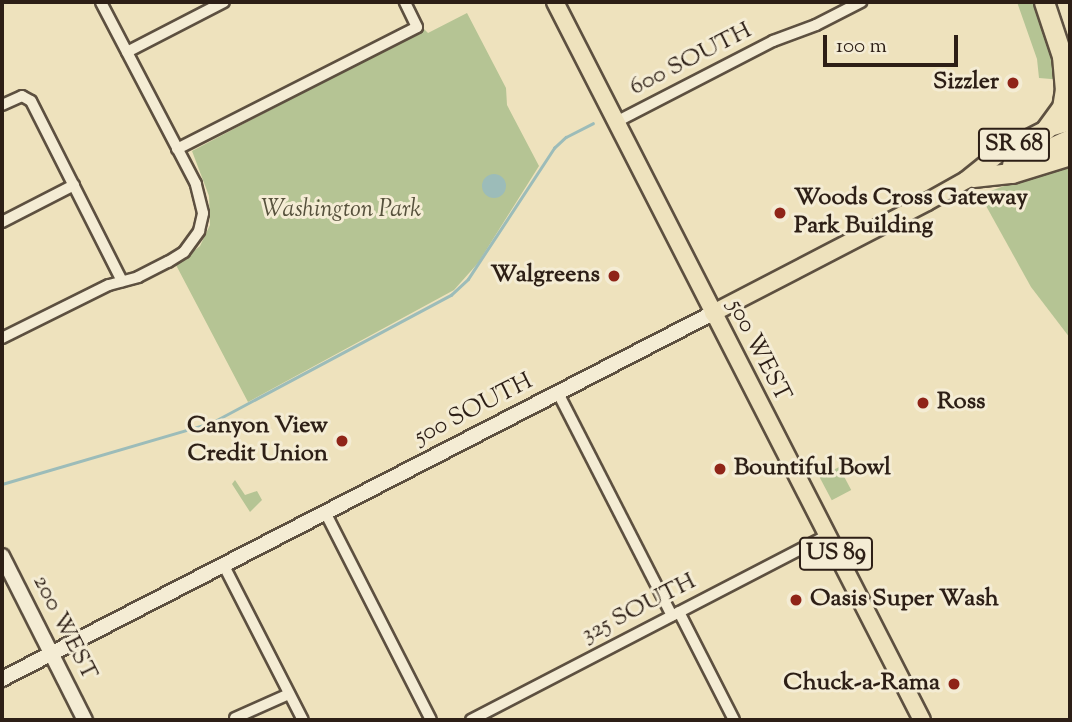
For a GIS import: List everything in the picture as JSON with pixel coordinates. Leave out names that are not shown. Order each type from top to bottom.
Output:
[{"type":"highway","points":[[1044,2],[1066,63],[1064,102],[1046,129]]},
{"type":"highway","points":[[969,179],[1012,173],[1070,155]]},
{"type":"main road","name":"500 WEST","points":[[555,2],[922,720]]},
{"type":"main road","name":"500 SOUTH","points":[[969,179],[1001,152],[1046,129],[1070,122]]},
{"type":"main road","name":"500 SOUTH","points":[[2,679],[969,179],[1045,152],[1070,138]]},
{"type":"main road","name":"200 WEST","points":[[2,556],[85,720]]},
{"type":"street","points":[[2,338],[122,281],[138,277],[178,256],[190,246],[199,231],[203,213],[200,194],[101,2]]},
{"type":"street","points":[[127,52],[224,2]]},
{"type":"street","points":[[177,149],[417,27],[405,2]]},
{"type":"street","name":"600 SOUTH","points":[[616,121],[773,41],[816,25],[861,2]]},
{"type":"street","points":[[2,105],[26,96],[122,281]]},
{"type":"street","points":[[2,222],[74,186]]},
{"type":"street","points":[[558,393],[734,720]]},
{"type":"street","points":[[325,512],[431,720]]},
{"type":"street","name":"325 SOUTH","points":[[471,720],[826,536]]},
{"type":"street","points":[[223,564],[303,720]]},
{"type":"street","points":[[234,718],[289,694]]},
{"type":"green space","points":[[1017,2],[1034,2],[1063,80],[1039,78],[1037,59]]},
{"type":"green space","name":"Washington Park","points":[[467,13],[506,88],[507,105],[539,166],[478,263],[454,290],[248,402],[176,265],[200,246],[210,225],[209,196],[192,151],[424,29],[428,33]]},
{"type":"green space","points":[[1070,161],[1070,338],[1031,287],[980,195]]},
{"type":"green space","points":[[839,467],[851,490],[832,500],[820,477]]},
{"type":"green space","points":[[235,480],[245,495],[257,491],[262,500],[250,512],[232,484]]},
{"type":"water","points":[[494,174],[505,181],[506,186],[499,197],[494,198],[483,191],[482,186],[489,175]]},
{"type":"waterway","points":[[2,484],[211,423],[451,295],[468,279],[554,148],[566,137],[593,123]]},
{"type":"place","name":"Sizzler","points":[[1013,83]]},
{"type":"place","name":"Woods Cross Gateway Park Building","points":[[780,213]]},
{"type":"place","name":"Walgreens","points":[[614,276]]},
{"type":"place","name":"Ross","points":[[923,403]]},
{"type":"place","name":"Canyon View Credit Union","points":[[342,441]]},
{"type":"place","name":"Bountiful Bowl","points":[[720,469]]},
{"type":"place","name":"Oasis Super Wash","points":[[796,600]]},
{"type":"place","name":"Chuck-a-Rama","points":[[954,684]]}]
